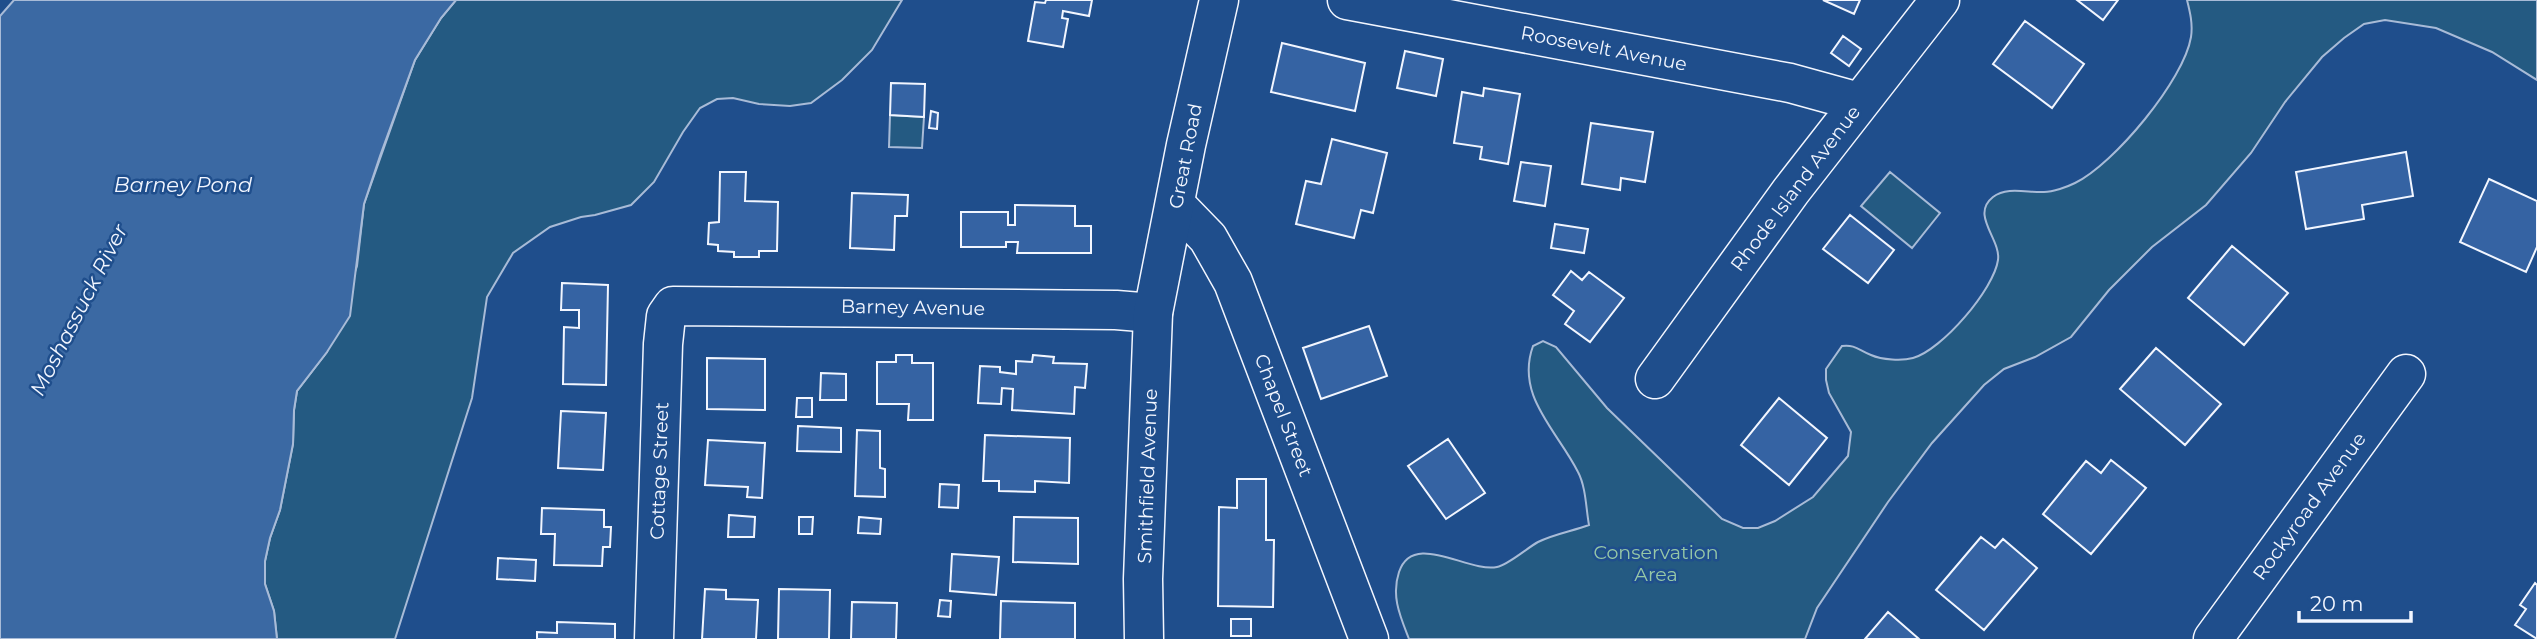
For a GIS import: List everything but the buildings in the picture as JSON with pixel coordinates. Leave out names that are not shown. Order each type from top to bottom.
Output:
[{"type":"street","name":"Great Road","points":[[1153,313],[1186,145],[1219,0]]},
{"type":"street","name":"Roosevelt Avenue","points":[[1347,0],[1790,83],[1859,102]]},
{"type":"street","name":"Rhode Island Avenue","points":[[1655,379],[1791,191],[1940,0]]},
{"type":"street","name":"Chapel Street","points":[[1175,204],[1208,238],[1233,282],[1369,639]]},
{"type":"street","name":"Barney Avenue","points":[[673,306],[1115,310],[1153,313]]},
{"type":"street","name":"Cottage Street","points":[[654,639],[663,344],[666,316],[673,306]]},
{"type":"street","name":"Smithfield Avenue","points":[[1144,639],[1143,579],[1153,313]]},
{"type":"street","name":"Rockyroad Avenue","points":[[2213,639],[2406,374]]},
{"type":"green space","points":[[456,0],[902,0],[872,50],[842,80],[811,103],[790,106],[759,104],[733,98],[717,99],[700,108],[654,182],[631,205],[550,227],[513,253],[487,297],[472,398],[395,639],[277,639],[274,611],[265,584],[265,561],[280,510],[293,444],[297,391],[327,352],[357,266],[364,204],[415,60],[441,18]]},
{"type":"green space","name":"Conservation Area","points":[[2187,0],[2537,0],[2537,80],[2492,52],[2436,28],[2385,20],[2364,24],[2344,38],[2322,57],[2285,102],[2251,153],[2206,205],[2152,247],[2109,290],[2071,337],[2035,357],[2004,369],[1984,385],[1932,443],[1888,502],[1817,608],[1805,639],[1409,639],[1398,606],[1396,589],[1399,572],[1406,560],[1416,554],[1429,554],[1485,567],[1497,567],[1538,542],[1589,525],[1581,478],[1534,397],[1529,381],[1533,346],[1543,341],[1556,347],[1607,408],[1722,519],[1743,528],[1758,528],[1775,521],[1813,497],[1848,456],[1851,432],[1829,393],[1826,380],[1826,369],[1842,346],[1854,347],[1881,358],[1908,359],[1925,353],[1952,331],[1977,302],[1998,260],[1998,252],[1985,219],[1987,204],[1993,197],[2005,192],[2048,192],[2072,185],[2091,173],[2127,140],[2162,97],[2186,55],[2192,32]]},
{"type":"green space","points":[[890,115],[924,117],[922,148],[889,147]]},
{"type":"green space","points":[[1890,172],[1940,213],[1912,248],[1861,206]]},
{"type":"water","name":"Barney Pond","points":[[14,0],[456,0],[441,18],[415,60],[380,156],[364,204],[350,316],[297,391],[293,444],[280,510],[265,561],[265,584],[274,611],[277,639],[0,639],[0,16]]},
{"type":"water label","name":"Moshassuck River","points":[[79,310]]}]
